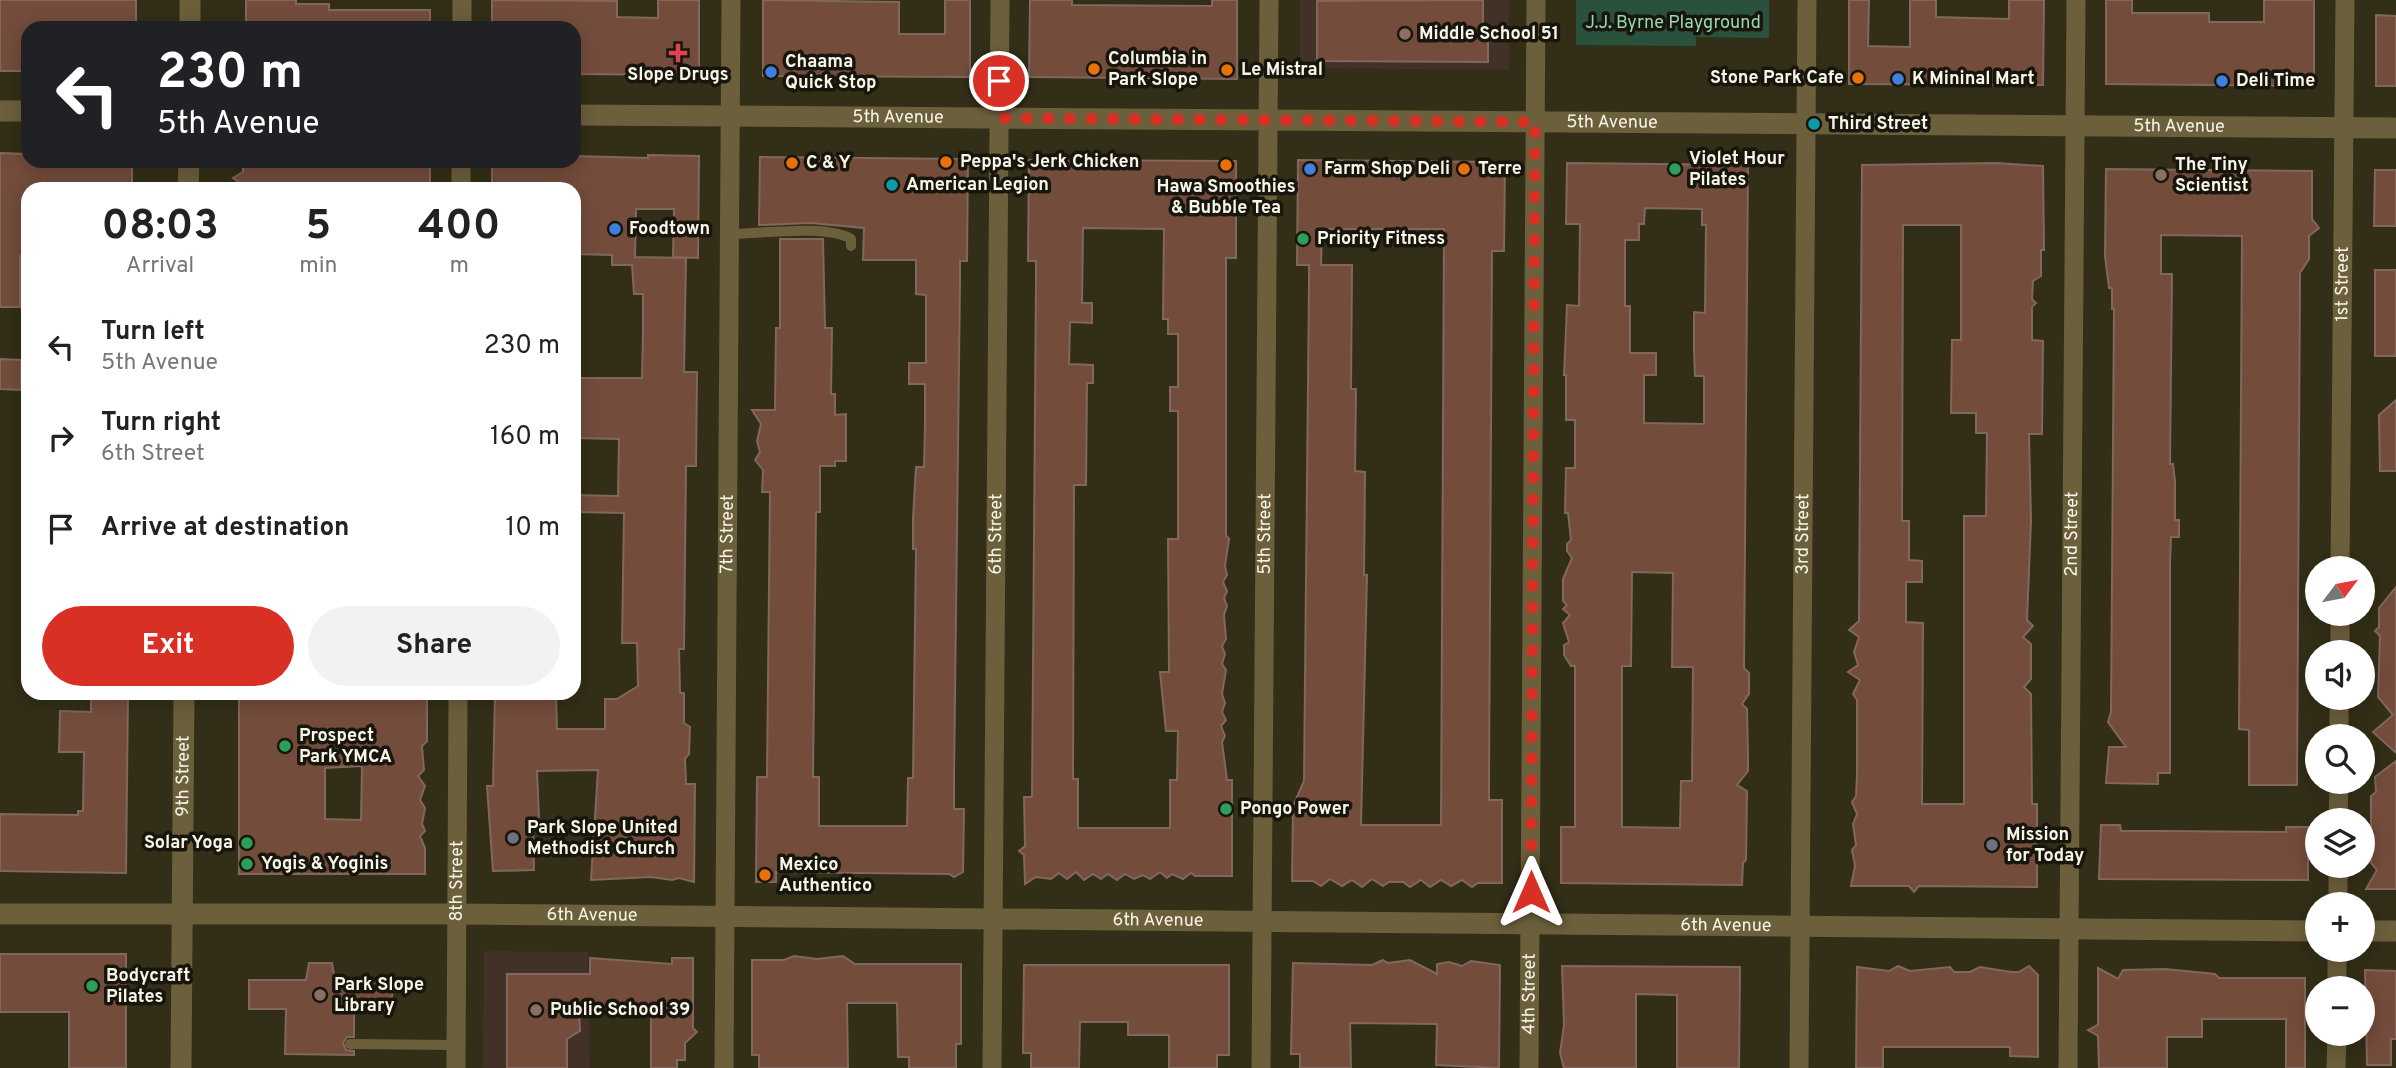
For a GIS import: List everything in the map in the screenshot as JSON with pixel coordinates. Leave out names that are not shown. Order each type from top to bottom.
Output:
[{"type":"street","points":[[190,0],[190,21]]},
{"type":"street","points":[[462,0],[462,21]]},
{"type":"street","name":"7th Street","points":[[724,1068],[731,0]]},
{"type":"street","name":"6th Street","points":[[992,1068],[1000,0]]},
{"type":"street","name":"5th Street","points":[[1261,1068],[1269,0]]},
{"type":"street","name":"4th Street","points":[[1529,1068],[1536,0]]},
{"type":"street","name":"3rd Street","points":[[1799,1068],[1807,0]]},
{"type":"street","name":"2nd Street","points":[[2068,1068],[2076,0]]},
{"type":"street","name":"1st Street","points":[[2340,556],[2345,0]]},
{"type":"street","points":[[0,111],[21,111]]},
{"type":"street","name":"5th Avenue","points":[[581,115],[2396,128]]},
{"type":"street","name":"9th Street","points":[[181,1068],[184,700]]},
{"type":"street","name":"8th Street","points":[[456,1068],[458,700]]},
{"type":"street","name":"6th Avenue","points":[[0,914],[457,914],[725,919],[2305,931]]},
{"type":"street","points":[[2375,931],[2396,931]]},
{"type":"street","points":[[2336,1068],[2337,1046]]},
{"type":"lane","points":[[729,234],[827,232],[845,235],[851,239],[852,246]]},
{"type":"lane","points":[[350,1044],[456,1045]]},
{"type":"shaded area","name":"Middle School 51","points":[[1300,0],[1509,0],[1509,70],[1300,68]]},
{"type":"shaded area","name":"Public School 39","points":[[484,951],[588,952],[590,1068],[483,1068]]},
{"type":"green space","name":"J.J. Byrne Playground","points":[[1576,0],[1769,0],[1769,38],[1696,37],[1696,46],[1576,45]]},
{"type":"building","points":[[0,0],[136,0],[136,21],[21,21],[21,71],[0,71]]},
{"type":"building","points":[[246,0],[296,0],[296,4],[329,4],[329,10],[430,10],[430,21],[246,21]]},
{"type":"building","points":[[492,0],[617,1],[617,17],[658,18],[658,0],[699,0],[699,75],[581,74],[581,21],[492,21]]},
{"type":"building","points":[[763,0],[899,2],[899,34],[945,34],[945,0],[970,0],[970,77],[763,76]]},
{"type":"building","points":[[1030,0],[1072,0],[1072,5],[1212,6],[1212,0],[1237,0],[1237,79],[1029,77]]},
{"type":"building","name":"Middle School 51","points":[[1483,0],[1483,26],[1488,25],[1488,62],[1317,61],[1317,1]]},
{"type":"building","points":[[1849,0],[1869,0],[1868,46],[1910,47],[1910,0],[1936,0],[1936,17],[2009,19],[2009,0],[2044,0],[2043,85],[1849,84]]},
{"type":"building","points":[[2106,0],[2132,0],[2132,13],[2209,13],[2209,22],[2264,22],[2264,0],[2314,0],[2314,86],[2106,84]]},
{"type":"building","points":[[2376,15],[2396,16],[2396,86],[2376,86]]},
{"type":"building","points":[[0,153],[21,154],[21,168],[132,168],[132,182],[21,182],[20,307],[0,307]]},
{"type":"building","points":[[648,155],[699,156],[698,258],[673,257],[674,209],[636,209],[635,257],[686,258],[684,372],[697,372],[696,466],[686,466],[684,649],[679,649],[684,723],[690,727],[689,754],[685,759],[686,784],[695,784],[694,882],[679,878],[672,880],[651,877],[591,880],[598,770],[537,771],[539,819],[533,819],[534,870],[493,871],[487,786],[493,786],[495,700],[556,700],[557,729],[605,729],[605,699],[617,699],[638,686],[637,643],[622,643],[624,513],[581,512],[581,495],[618,496],[619,439],[581,438],[581,378],[642,378],[643,294],[634,294],[632,265],[612,265],[612,255],[581,254],[581,182],[492,182],[492,168],[581,168],[581,156],[648,158]]},
{"type":"building","points":[[760,157],[968,159],[967,261],[960,261],[954,778],[954,809],[964,809],[963,872],[954,877],[949,874],[776,872],[776,882],[756,882],[757,777],[767,777],[770,492],[762,492],[763,470],[755,460],[760,452],[757,441],[761,424],[752,410],[775,410],[776,328],[780,328],[780,239],[823,239],[825,328],[832,328],[831,394],[835,394],[835,415],[846,414],[846,461],[835,461],[835,466],[820,466],[820,512],[816,512],[813,777],[819,777],[819,826],[907,826],[908,778],[913,778],[916,549],[913,549],[913,518],[916,467],[924,467],[925,426],[925,384],[909,384],[909,363],[926,363],[926,295],[916,294],[916,260],[863,260],[864,228],[810,223],[759,225]]},
{"type":"building","points":[[1029,160],[1236,161],[1236,258],[1226,258],[1226,535],[1229,539],[1225,566],[1227,575],[1223,582],[1227,591],[1224,598],[1227,606],[1224,615],[1226,639],[1222,646],[1225,654],[1222,664],[1226,670],[1222,694],[1225,703],[1222,712],[1226,720],[1221,726],[1225,736],[1222,742],[1227,780],[1232,780],[1232,876],[1195,876],[1191,873],[1183,879],[1172,874],[1167,878],[1160,872],[1150,879],[1143,875],[1134,879],[1125,874],[1117,880],[1108,874],[1101,879],[1093,874],[1084,880],[1076,872],[1067,879],[1059,873],[1051,879],[1036,877],[1025,884],[1024,855],[1019,851],[1025,846],[1024,797],[1032,797],[1036,281],[1036,261],[1028,261]],"holes":[[[1083,228],[1164,229],[1163,319],[1168,319],[1168,334],[1178,334],[1178,387],[1170,387],[1170,411],[1178,411],[1178,539],[1168,539],[1169,672],[1160,672],[1166,731],[1178,731],[1177,780],[1170,780],[1170,828],[1078,828],[1078,779],[1073,779],[1074,485],[1086,485],[1087,383],[1093,383],[1093,365],[1069,364],[1070,322],[1092,323],[1092,303],[1082,303]]]},
{"type":"building","points":[[1298,160],[1505,162],[1504,251],[1492,251],[1489,782],[1489,800],[1502,800],[1502,883],[1478,883],[1472,887],[1462,880],[1451,886],[1441,880],[1430,887],[1421,880],[1410,887],[1403,882],[1389,882],[1383,886],[1372,879],[1362,887],[1352,880],[1342,886],[1330,879],[1321,886],[1313,881],[1292,881],[1293,806],[1304,781],[1309,285],[1309,265],[1297,265]],"holes":[[[1322,229],[1444,229],[1441,825],[1361,825],[1367,575],[1364,575],[1365,472],[1355,471],[1356,389],[1351,389],[1352,265],[1321,265]]]},
{"type":"building","points":[[1567,163],[1748,165],[1744,668],[1749,673],[1749,694],[1742,704],[1747,709],[1748,771],[1737,785],[1747,791],[1746,860],[1743,863],[1742,885],[1561,883],[1561,827],[1575,827],[1575,666],[1571,666],[1564,655],[1564,645],[1569,642],[1563,623],[1570,615],[1563,609],[1567,605],[1563,601],[1563,579],[1572,558],[1567,551],[1567,544],[1571,540],[1568,513],[1565,513],[1566,468],[1575,468],[1575,420],[1566,420],[1564,375],[1567,305],[1579,306],[1580,224],[1566,224]],"holes":[[[1645,208],[1702,209],[1702,225],[1706,225],[1705,313],[1694,312],[1694,351],[1695,376],[1704,376],[1704,424],[1644,423],[1644,375],[1656,375],[1656,353],[1630,353],[1630,306],[1625,306],[1625,240],[1639,240],[1639,224],[1644,224]],[[1632,572],[1673,573],[1672,667],[1693,667],[1692,781],[1681,781],[1680,828],[1622,827],[1622,666],[1631,666]]]},
{"type":"building","points":[[1996,163],[2043,166],[2044,250],[2041,250],[2041,276],[2033,281],[2032,299],[2036,303],[2032,307],[2032,340],[2043,341],[2042,434],[2029,434],[2031,521],[2027,620],[2033,626],[2023,637],[2031,644],[2031,679],[2024,687],[2031,694],[2032,804],[2037,804],[2037,887],[1919,886],[1914,892],[1909,886],[1851,886],[1855,866],[1852,850],[1856,845],[1853,824],[1857,814],[1852,802],[1856,796],[1857,775],[1857,700],[1853,694],[1860,680],[1848,672],[1858,665],[1854,652],[1859,637],[1849,630],[1859,621],[1862,165]],"holes":[[[1903,225],[1961,225],[1961,340],[1952,340],[1951,413],[1976,413],[1976,433],[1987,433],[1986,516],[1964,516],[1964,804],[1922,804],[1923,623],[1906,622],[1906,582],[1922,582],[1922,561],[1909,560],[1909,521],[1902,521]]]},
{"type":"building","points":[[243,168],[430,168],[430,182],[239,182],[233,178],[243,172]]},
{"type":"building","points":[[2106,169],[2312,171],[2312,219],[2319,228],[2309,236],[2309,259],[2300,273],[2297,785],[2249,785],[2249,730],[2239,729],[2242,236],[2161,235],[2161,274],[2172,274],[2170,464],[2173,464],[2175,481],[2175,520],[2179,520],[2179,537],[2171,537],[2170,563],[2170,773],[2158,773],[2158,784],[2106,783],[2109,747],[2126,747],[2108,722],[2111,712],[2114,309],[2105,256]]},
{"type":"building","points":[[2375,170],[2396,170],[2396,226],[2374,226]]},
{"type":"building","points":[[2375,270],[2396,270],[2396,356],[2375,356]]},
{"type":"building","points":[[0,359],[21,360],[21,390],[0,389]]},
{"type":"building","points":[[2396,400],[2396,471],[2380,471],[2379,415]]},
{"type":"building","points":[[2396,587],[2396,753],[2375,734],[2375,730],[2393,715],[2378,697],[2380,636],[2375,631],[2379,627],[2379,608]]},
{"type":"building","points":[[91,700],[128,700],[126,873],[0,871],[0,814],[78,815],[78,811],[83,811],[84,752],[59,752],[60,711],[91,712]]},
{"type":"building","points":[[239,700],[427,700],[427,741],[422,746],[424,770],[418,776],[425,786],[420,800],[425,808],[422,824],[425,831],[420,836],[425,848],[425,874],[239,874]],"holes":[[[362,766],[361,820],[325,819],[325,768]]]},
{"type":"building","points":[[2396,761],[2396,889],[2366,889],[2375,878],[2377,870],[2375,808],[2371,808],[2371,796],[2376,792],[2375,777]]},
{"type":"building","points":[[2101,825],[2120,825],[2121,831],[2286,832],[2286,827],[2305,827],[2305,878],[2308,880],[2099,879]]},
{"type":"building","points":[[0,954],[126,954],[126,1068],[69,1068],[69,1012],[0,1012]]},
{"type":"building","points":[[794,956],[817,959],[843,956],[855,964],[961,964],[961,1044],[956,1044],[956,1068],[909,1068],[909,1057],[898,1057],[897,1003],[847,1003],[848,1068],[759,1068],[759,1055],[752,1055],[752,960],[784,960]]},
{"type":"building","points":[[590,958],[672,964],[672,958],[693,958],[693,1028],[697,1032],[685,1043],[685,1060],[677,1060],[677,1068],[651,1068],[651,1011],[579,1011],[580,1031],[567,1039],[567,1068],[507,1068],[507,974],[590,974]]},
{"type":"building","points":[[1383,960],[1388,963],[1410,960],[1437,974],[1437,964],[1449,962],[1462,966],[1471,961],[1500,965],[1499,1068],[1436,1065],[1437,1024],[1350,1023],[1351,1068],[1300,1068],[1300,1054],[1291,1054],[1293,963],[1372,965]]},
{"type":"building","name":"Park Slope Library","points":[[309,963],[332,963],[335,981],[392,981],[392,1010],[354,1010],[354,1037],[347,1037],[343,1043],[346,1050],[354,1051],[354,1055],[285,1054],[286,1009],[249,1009],[249,980],[306,980]]},
{"type":"building","points":[[1024,965],[1229,965],[1229,1055],[1217,1055],[1217,1068],[1169,1068],[1169,1035],[1128,1035],[1128,1022],[1080,1022],[1079,1068],[1031,1068],[1031,1053],[1023,1053]]},
{"type":"building","points":[[1562,966],[1740,967],[1739,1068],[1677,1068],[1677,995],[1636,994],[1636,1068],[1564,1068],[1560,1053],[1564,1025]]},
{"type":"building","points":[[1898,966],[1910,971],[1950,967],[1954,972],[1970,972],[1980,967],[2019,972],[2029,966],[2038,975],[2038,1057],[2010,1056],[2010,1047],[1883,1047],[1883,1068],[1856,1068],[1857,967],[1889,971]]},
{"type":"building","points":[[2098,968],[2118,979],[2123,970],[2165,969],[2215,974],[2219,978],[2305,978],[2305,1068],[2286,1068],[2286,1019],[2202,1019],[2202,1037],[2167,1037],[2167,1068],[2099,1068],[2098,1036],[2088,1030],[2098,1025]]},
{"type":"building","points":[[2365,970],[2396,971],[2396,1039],[2391,1039],[2391,1065],[2367,1065],[2367,1046],[2375,1046],[2375,976],[2365,976]]},
{"type":"place","name":"Middle School 51","points":[[1405,34]]},
{"type":"place","name":"Slope Drugs","points":[[678,53]]},
{"type":"place","name":"Columbia in Park Slope","points":[[1094,69]]},
{"type":"place","name":"Le Mistral","points":[[1227,70]]},
{"type":"place","name":"Chaama Quick Stop","points":[[771,72]]},
{"type":"place","name":"Stone Park Cafe","points":[[1858,78]]},
{"type":"place","name":"K Mininal Mart","points":[[1898,79]]},
{"type":"place","name":"Deli Time","points":[[2222,81]]},
{"type":"place","name":"Third Street","points":[[1814,124]]},
{"type":"place","name":"Peppa's Jerk Chicken","points":[[946,162]]},
{"type":"place","name":"C & Y","points":[[792,163]]},
{"type":"place","name":"Hawa Smoothies & Bubble Tea","points":[[1226,165]]},
{"type":"place","name":"Farm Shop Deli","points":[[1310,169]]},
{"type":"place","name":"Terre","points":[[1464,169]]},
{"type":"place","name":"Violet Hour Pilates","points":[[1675,169]]},
{"type":"place","name":"The Tiny Scientist","points":[[2161,175]]},
{"type":"place","name":"American Legion","points":[[892,185]]},
{"type":"place","name":"Foodtown","points":[[615,229]]},
{"type":"place","name":"Priority Fitness","points":[[1303,239]]},
{"type":"place","name":"Prospect Park YMCA","points":[[285,746]]},
{"type":"place","name":"Pongo Power","points":[[1226,809]]},
{"type":"place","name":"Park Slope United Methodist Church","points":[[513,838]]},
{"type":"place","name":"Solar Yoga","points":[[247,843]]},
{"type":"place","name":"Mission for Today","points":[[1992,845]]},
{"type":"place","name":"Yogis & Yoginis","points":[[247,864]]},
{"type":"place","name":"Mexico Authentico","points":[[765,875]]},
{"type":"place","name":"Bodycraft Pilates","points":[[92,986]]},
{"type":"place","name":"Park Slope Library","points":[[320,995]]},
{"type":"place","name":"Public School 39","points":[[536,1010]]},
{"type":"route","points":[[999,81],[999,118],[1535,122],[1531,892]]}]
